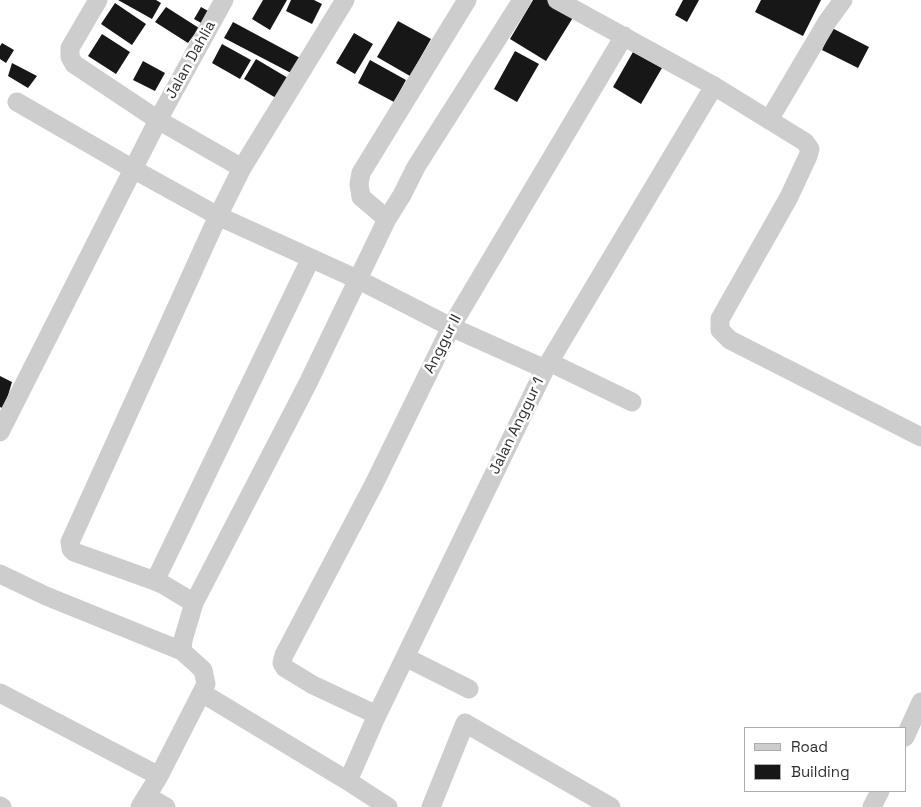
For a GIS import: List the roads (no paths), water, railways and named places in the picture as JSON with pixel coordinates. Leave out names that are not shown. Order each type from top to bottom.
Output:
[{"type":"street","points":[[98,0],[70,48],[70,57],[74,64],[158,120],[242,168]]},
{"type":"street","name":"Jalan Dahlia","points":[[0,432],[158,120],[224,0]]},
{"type":"street","points":[[194,603],[155,581],[74,552],[70,542],[218,216],[242,168],[344,0]]},
{"type":"street","points":[[387,219],[361,197],[359,184],[362,173],[467,0]]},
{"type":"street","points":[[182,652],[183,640],[194,603],[304,392],[387,219],[416,167],[522,0]]},
{"type":"street","points":[[557,0],[714,86],[805,142],[810,149],[808,156],[789,197],[720,319],[720,330],[730,340],[921,437]]},
{"type":"street","points":[[769,120],[842,0]]},
{"type":"street","name":"Anggur II","points":[[377,715],[313,685],[285,668],[282,663],[284,655],[374,484],[451,327],[624,36]]},
{"type":"street","name":"Jalan Anggur 1","points":[[348,781],[377,715],[547,366],[714,86]]},
{"type":"street","points":[[17,102],[218,216],[359,280],[451,327],[632,402]]},
{"type":"street","points":[[155,581],[311,258]]},
{"type":"street","points":[[0,574],[46,596],[182,652],[203,670],[206,684],[202,693],[144,802],[166,807]]},
{"type":"street","points":[[405,657],[469,689]]},
{"type":"street","points":[[0,693],[159,776]]},
{"type":"street","points":[[202,693],[388,807]]},
{"type":"street","points":[[906,735],[921,702]]},
{"type":"street","points":[[431,807],[465,723],[611,807]]},
{"type":"street","points":[[872,807],[880,792]]}]
